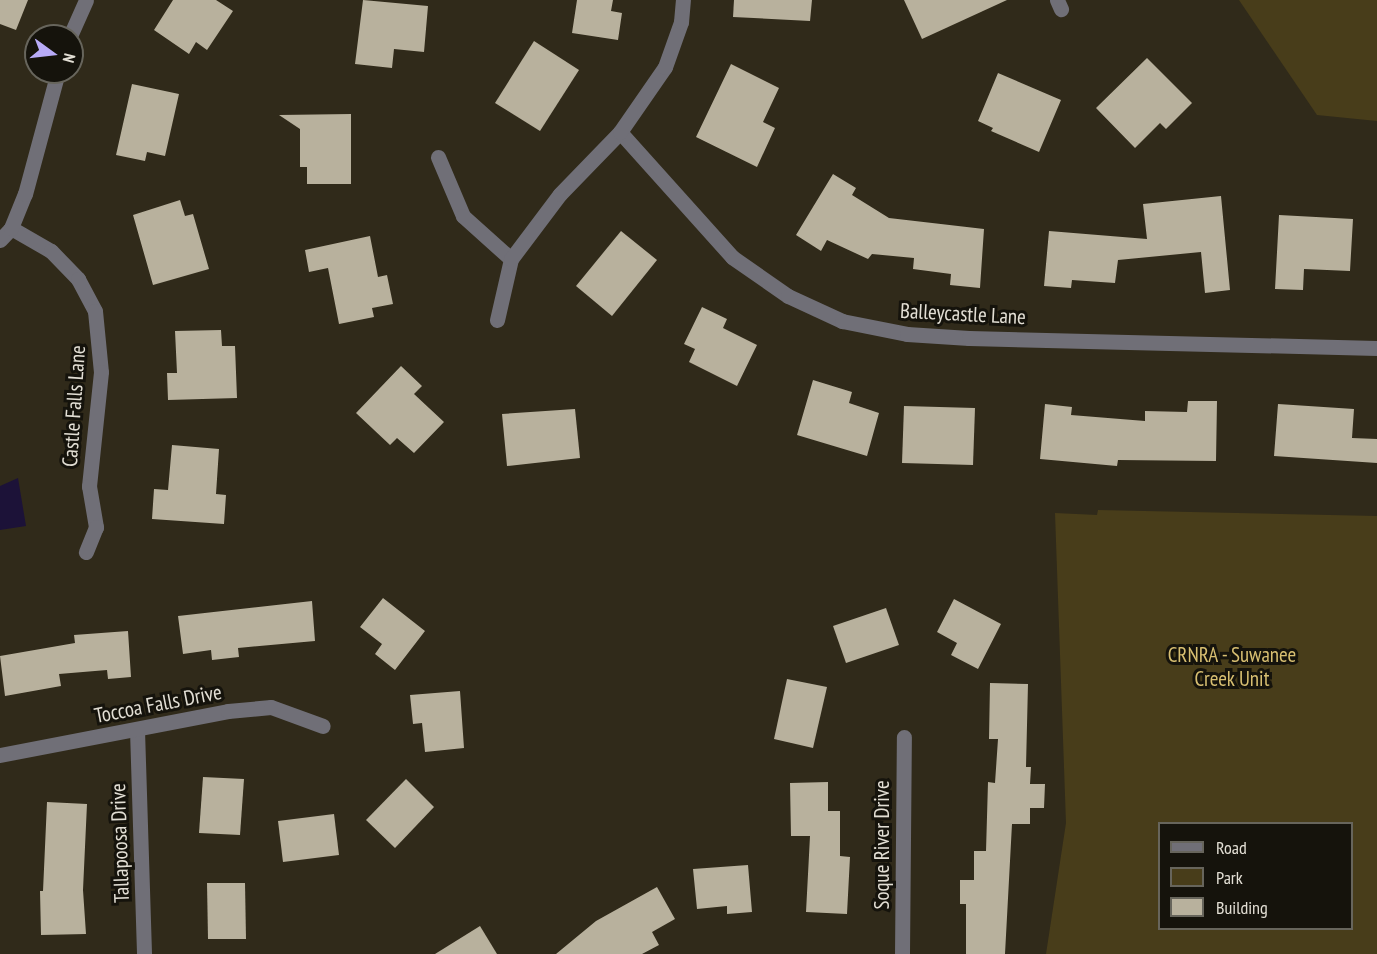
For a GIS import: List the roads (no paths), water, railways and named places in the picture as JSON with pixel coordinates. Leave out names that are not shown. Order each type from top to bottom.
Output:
[{"type":"street","points":[[75,24],[86,0]]},
{"type":"street","points":[[497,320],[511,259],[560,194],[620,132],[665,67],[681,22],[683,0]]},
{"type":"street","points":[[0,240],[11,228],[25,194],[55,84]]},
{"type":"street","name":"Balleycastle Lane","points":[[620,132],[732,257],[788,296],[842,321],[907,334],[959,337],[1377,348]]},
{"type":"street","points":[[438,158],[463,216],[511,259]]},
{"type":"street","name":"Castle Falls Lane","points":[[11,228],[51,251],[78,279],[95,311],[101,372],[88,486],[96,527],[86,552]]},
{"type":"street","name":"Toccoa Falls Drive","points":[[0,755],[228,711],[271,707],[322,726]]},
{"type":"street","name":"Tallapoosa Drive","points":[[137,730],[144,954]]},
{"type":"street","name":"Soque River Drive","points":[[903,954],[904,737]]},
{"type":"park label","name":"CRNRA - Suwanee Creek Unit","points":[[1232,667]]}]
